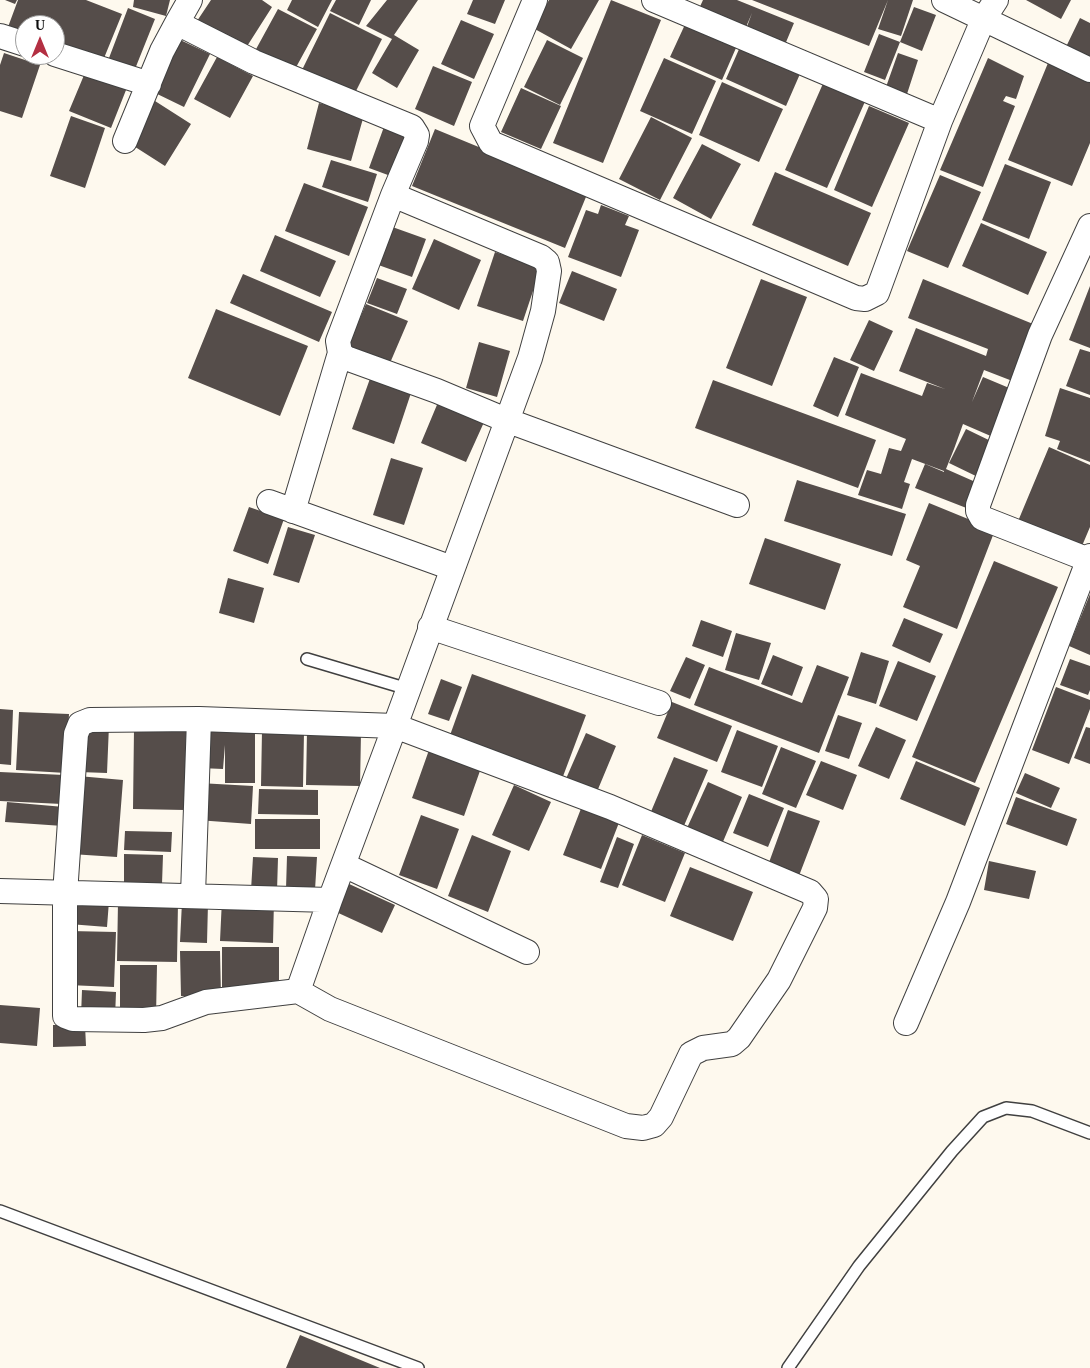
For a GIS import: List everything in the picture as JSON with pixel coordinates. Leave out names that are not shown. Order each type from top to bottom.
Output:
[{"type":"street","points":[[125,141],[148,84],[190,0]]},
{"type":"street","points":[[535,0],[482,126],[491,142],[856,298],[865,299],[877,293],[940,121],[983,20],[996,0]]},
{"type":"street","points":[[654,0],[940,121]]},
{"type":"street","points":[[944,0],[1090,70]]},
{"type":"street","points":[[177,23],[254,62],[412,127],[417,135],[338,341],[340,353],[292,511]]},
{"type":"street","points":[[0,36],[15,41]]},
{"type":"street","points":[[65,57],[148,84]]},
{"type":"street","points":[[298,991],[530,358],[543,311],[549,271],[547,262],[542,256],[393,195]]},
{"type":"street","points":[[906,1023],[958,902],[1089,558],[982,518],[978,512],[978,504],[1040,335],[1090,226]]},
{"type":"street","points":[[340,353],[346,358],[437,391],[506,420],[737,504]]},
{"type":"street","points":[[269,502],[452,568]]},
{"type":"street","points":[[430,628],[658,704]]},
{"type":"street","points":[[193,895],[199,719]]},
{"type":"street","points":[[199,719],[395,726],[610,807],[810,892],[816,899],[815,908],[778,980],[739,1038],[732,1044],[703,1048],[691,1054],[661,1117],[654,1125],[643,1128],[626,1126],[349,1016],[298,991],[206,1002],[162,1018],[144,1020],[73,1019],[65,1016],[65,894],[76,734],[80,724],[90,720],[199,719]]},
{"type":"street","points":[[344,865],[527,952]]},
{"type":"street","points":[[0,891],[330,900]]},
{"type":"lane","points":[[307,659],[408,689]]},
{"type":"lane","points":[[788,1368],[859,1266],[982,1117],[1006,1108],[1032,1111],[1090,1134]]},
{"type":"lane","points":[[0,1211],[418,1368]]},
{"type":"building","points":[[5,0],[17,0],[15,4]]},
{"type":"building","points":[[18,0],[86,0],[122,14],[102,63],[65,49],[65,15],[15,15],[15,29],[8,27]]},
{"type":"building","points":[[134,0],[170,0],[166,16],[133,7]]},
{"type":"building","points":[[211,0],[262,0],[272,7],[244,51],[197,21]]},
{"type":"building","points":[[292,0],[332,0],[318,27],[287,10]]},
{"type":"building","points":[[336,0],[371,0],[359,25],[330,11]]},
{"type":"building","points":[[387,0],[418,0],[394,35],[419,50],[397,88],[372,73],[392,39],[366,26]]},
{"type":"building","points":[[473,0],[505,0],[495,24],[467,14]]},
{"type":"building","points":[[549,0],[599,0],[571,49],[533,28]]},
{"type":"building","points":[[611,0],[661,20],[603,163],[553,143]]},
{"type":"building","points":[[703,0],[737,0],[794,23],[784,47],[745,32],[752,13],[743,34],[697,13]]},
{"type":"building","points":[[752,0],[888,0],[869,46]]},
{"type":"building","points":[[888,0],[913,0],[901,36],[878,29]]},
{"type":"building","points":[[1026,0],[1071,0],[1061,19]]},
{"type":"building","points":[[914,7],[936,15],[922,51],[900,42]]},
{"type":"building","points":[[128,8],[155,19],[135,69],[109,58]]},
{"type":"building","points":[[278,9],[317,29],[294,71],[255,51]]},
{"type":"building","points":[[330,13],[382,39],[354,95],[302,70]]},
{"type":"building","points":[[688,18],[739,41],[722,80],[670,57]]},
{"type":"building","points":[[1080,18],[1090,23],[1090,61],[1065,49]]},
{"type":"building","points":[[461,20],[494,34],[474,79],[441,64]]},
{"type":"building","points":[[879,34],[900,42],[885,80],[864,72]]},
{"type":"building","points":[[174,37],[210,54],[184,107],[149,90]]},
{"type":"building","points":[[547,40],[583,58],[560,105],[524,87]]},
{"type":"building","points":[[743,40],[803,67],[786,106],[726,79]]},
{"type":"building","points":[[4,53],[15,57],[15,65],[40,65],[22,118],[0,111],[0,65]]},
{"type":"building","points":[[898,53],[918,60],[907,94],[886,87]]},
{"type":"building","points":[[217,57],[253,76],[230,118],[194,99]]},
{"type":"building","points":[[664,58],[716,81],[692,134],[640,111]]},
{"type":"building","points":[[988,58],[1024,76],[1016,99],[1006,96],[1003,101],[1015,106],[983,187],[940,170]]},
{"type":"building","points":[[1048,63],[1090,80],[1090,143],[1072,186],[1008,160]]},
{"type":"building","points":[[433,66],[472,82],[454,126],[415,109]]},
{"type":"building","points":[[87,68],[128,85],[111,128],[69,111]]},
{"type":"building","points":[[825,79],[867,97],[827,188],[785,170]]},
{"type":"building","points":[[722,82],[783,109],[759,162],[699,135]]},
{"type":"building","points":[[521,88],[561,106],[541,149],[501,132]]},
{"type":"building","points":[[155,101],[191,124],[165,166],[129,143]]},
{"type":"building","points":[[319,103],[364,115],[351,161],[307,149]]},
{"type":"building","points":[[869,106],[909,123],[872,207],[834,190]]},
{"type":"building","points":[[71,116],[105,128],[85,188],[50,176]]},
{"type":"building","points":[[651,117],[692,138],[660,200],[619,179]]},
{"type":"building","points":[[385,124],[413,135],[396,178],[369,168]]},
{"type":"building","points":[[435,129],[588,192],[565,248],[412,186]]},
{"type":"building","points":[[702,144],[741,164],[711,219],[673,198]]},
{"type":"building","points":[[331,160],[377,174],[368,202],[322,187]]},
{"type":"building","points":[[1005,164],[1051,182],[1029,239],[982,220]]},
{"type":"building","points":[[775,172],[871,213],[848,266],[752,225]]},
{"type":"building","points":[[940,175],[981,192],[948,268],[907,251]]},
{"type":"building","points":[[304,183],[368,207],[349,256],[285,231]]},
{"type":"building","points":[[601,205],[629,216],[625,225],[639,230],[621,277],[568,257],[586,210],[598,214]]},
{"type":"building","points":[[981,223],[1047,252],[1028,295],[962,266]]},
{"type":"building","points":[[384,224],[426,239],[412,277],[370,262]]},
{"type":"building","points":[[275,235],[336,261],[320,297],[260,271]]},
{"type":"building","points":[[434,239],[481,260],[459,310],[412,289]]},
{"type":"building","points":[[495,252],[541,267],[523,321],[477,306]]},
{"type":"building","points":[[572,271],[617,289],[604,321],[559,303]]},
{"type":"building","points":[[243,274],[332,312],[319,342],[230,303]]},
{"type":"building","points":[[377,278],[407,289],[397,314],[367,303]]},
{"type":"building","points":[[761,279],[807,297],[772,386],[726,368]]},
{"type":"building","points":[[923,279],[1038,326],[1015,382],[984,370],[972,402],[983,377],[1014,390],[993,437],[963,424],[946,469],[980,484],[969,509],[915,488],[925,464],[944,471],[912,459],[904,482],[910,484],[902,509],[858,495],[867,470],[881,474],[889,448],[901,451],[906,439],[845,415],[861,373],[922,396],[927,383],[945,389],[899,371],[916,328],[986,356],[988,349],[908,318]]},
{"type":"building","points":[[1090,286],[1090,348],[1069,340]]},
{"type":"building","points":[[366,304],[408,321],[390,363],[348,346]]},
{"type":"building","points":[[216,309],[308,346],[280,416],[188,378]]},
{"type":"building","points":[[869,320],[893,331],[874,371],[850,360]]},
{"type":"building","points":[[479,342],[510,351],[497,397],[466,388]]},
{"type":"building","points":[[1080,349],[1090,352],[1090,395],[1066,386]]},
{"type":"building","points":[[834,357],[859,367],[838,417],[813,406]]},
{"type":"building","points":[[372,373],[413,387],[394,444],[352,429]]},
{"type":"building","points":[[713,380],[876,440],[858,488],[695,428]]},
{"type":"building","points":[[1060,388],[1090,398],[1090,462],[1057,449],[1060,441],[1045,436]]},
{"type":"building","points":[[439,400],[485,420],[466,462],[421,443]]},
{"type":"building","points":[[966,429],[999,445],[982,479],[949,463]]},
{"type":"building","points":[[1049,447],[1090,465],[1090,527],[1079,553],[1016,526]]},
{"type":"building","points":[[391,458],[423,468],[404,525],[373,515]]},
{"type":"building","points":[[797,480],[906,514],[892,556],[784,521]]},
{"type":"building","points":[[929,503],[995,530],[957,629],[903,607],[920,566],[906,560]]},
{"type":"building","points":[[249,507],[284,519],[268,564],[233,551]]},
{"type":"building","points":[[288,527],[315,535],[299,583],[273,575]]},
{"type":"building","points":[[765,538],[841,564],[825,610],[749,584]]},
{"type":"building","points":[[994,561],[1058,587],[975,783],[912,757]]},
{"type":"building","points":[[228,578],[264,588],[254,623],[219,613]]},
{"type":"building","points":[[1090,594],[1090,655],[1069,646]]},
{"type":"building","points":[[904,618],[943,634],[930,663],[892,646]]},
{"type":"building","points":[[701,620],[732,631],[723,657],[692,646]]},
{"type":"building","points":[[736,633],[771,643],[759,680],[725,670]]},
{"type":"building","points":[[861,652],[889,661],[876,704],[847,695]]},
{"type":"building","points":[[773,655],[803,667],[792,696],[761,684]]},
{"type":"building","points":[[686,657],[705,665],[690,699],[670,691]]},
{"type":"building","points":[[1070,659],[1090,666],[1090,690],[1088,695],[1060,685]]},
{"type":"building","points":[[898,661],[936,676],[917,721],[879,706]]},
{"type":"building","points":[[817,665],[849,677],[819,753],[694,705],[709,667],[802,703]]},
{"type":"building","points":[[472,674],[586,715],[562,779],[449,738]]},
{"type":"building","points":[[441,679],[462,687],[449,721],[428,714]]},
{"type":"building","points":[[1056,687],[1090,700],[1090,709],[1069,764],[1032,750]]},
{"type":"building","points":[[672,702],[732,726],[717,762],[657,738]]},
{"type":"building","points":[[0,709],[13,710],[11,765],[0,764]]},
{"type":"building","points":[[19,712],[69,714],[66,773],[16,770]]},
{"type":"building","points":[[838,715],[862,723],[849,759],[825,751]]},
{"type":"building","points":[[80,724],[109,725],[107,773],[79,772]]},
{"type":"building","points":[[876,727],[906,740],[889,779],[858,766]]},
{"type":"building","points":[[1086,727],[1090,728],[1090,764],[1074,758]]},
{"type":"building","points":[[134,729],[186,730],[185,810],[133,809]]},
{"type":"building","points":[[737,730],[778,746],[762,787],[721,772]]},
{"type":"building","points":[[202,731],[255,731],[255,783],[225,783],[225,745],[223,769],[200,768]]},
{"type":"building","points":[[262,731],[304,732],[303,787],[261,786]]},
{"type":"building","points":[[307,731],[361,732],[360,786],[306,785]]},
{"type":"building","points":[[586,733],[616,746],[596,794],[565,781]]},
{"type":"building","points":[[781,747],[816,761],[796,808],[762,794]]},
{"type":"building","points":[[429,750],[481,768],[464,816],[412,798]]},
{"type":"building","points":[[674,757],[708,770],[683,828],[650,814]]},
{"type":"building","points":[[821,761],[857,775],[843,810],[806,795]]},
{"type":"building","points":[[916,761],[980,788],[965,826],[900,799]]},
{"type":"building","points":[[0,772],[64,775],[62,804],[0,801]]},
{"type":"building","points":[[1025,773],[1060,788],[1051,808],[1016,793]]},
{"type":"building","points":[[78,776],[123,780],[117,857],[71,854]]},
{"type":"building","points":[[708,782],[742,797],[722,844],[687,828]]},
{"type":"building","points":[[199,783],[253,786],[251,824],[197,820]]},
{"type":"building","points":[[514,785],[551,802],[529,851],[492,835]]},
{"type":"building","points":[[259,789],[318,790],[318,815],[258,814]]},
{"type":"building","points":[[749,794],[784,808],[768,847],[733,833]]},
{"type":"building","points":[[1016,797],[1077,819],[1067,846],[1006,824]]},
{"type":"building","points":[[7,802],[64,807],[63,826],[5,822]]},
{"type":"building","points":[[582,806],[620,820],[601,869],[563,855]]},
{"type":"building","points":[[788,810],[820,821],[797,881],[767,868]]},
{"type":"building","points":[[421,815],[459,829],[437,889],[399,875]]},
{"type":"building","points":[[255,819],[320,819],[320,849],[255,849]]},
{"type":"building","points":[[125,831],[172,832],[171,852],[124,850]]},
{"type":"building","points":[[472,835],[511,851],[488,912],[448,896]]},
{"type":"building","points":[[642,835],[685,853],[665,902],[622,885]]},
{"type":"building","points":[[617,837],[634,844],[618,888],[600,882]]},
{"type":"building","points":[[124,854],[163,855],[162,884],[124,884]]},
{"type":"building","points":[[287,856],[317,857],[315,890],[286,889]]},
{"type":"building","points":[[253,857],[278,858],[277,891],[251,890]]},
{"type":"building","points":[[989,861],[1036,871],[1029,899],[984,890]]},
{"type":"building","points":[[690,867],[753,892],[733,941],[670,916]]},
{"type":"building","points":[[347,883],[395,905],[382,933],[334,911]]},
{"type":"building","points":[[71,899],[109,901],[107,927],[69,924]]},
{"type":"building","points":[[222,899],[274,900],[273,943],[220,941]]},
{"type":"building","points":[[118,902],[178,902],[177,962],[117,961]]},
{"type":"building","points":[[182,902],[208,903],[207,943],[180,942]]},
{"type":"building","points":[[70,931],[116,932],[114,987],[68,985]]},
{"type":"building","points":[[222,947],[279,947],[279,988],[222,988]]},
{"type":"building","points":[[180,951],[220,951],[221,996],[181,996]]},
{"type":"building","points":[[120,965],[157,965],[156,1017],[120,1017]]},
{"type":"building","points":[[82,990],[116,992],[115,1018],[81,1016]]},
{"type":"building","points":[[0,1005],[40,1008],[37,1046],[0,1043]]},
{"type":"building","points":[[53,1025],[85,1025],[86,1046],[53,1047]]},
{"type":"building","points":[[300,1335],[380,1368],[286,1368]]}]
